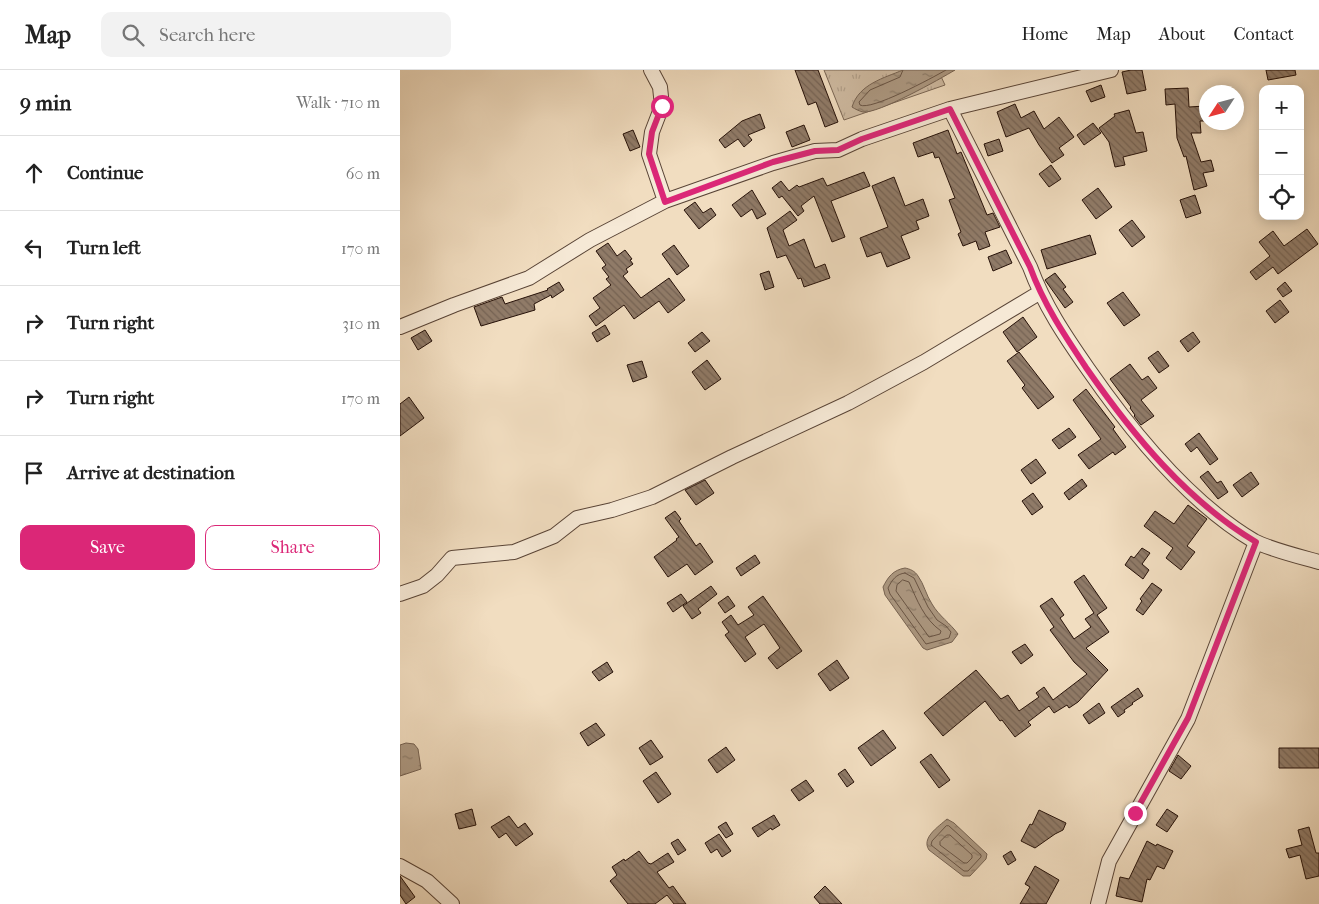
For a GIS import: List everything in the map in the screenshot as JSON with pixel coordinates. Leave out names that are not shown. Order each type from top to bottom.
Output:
[{"type":"street","points":[[651,70],[660,87],[662,106],[652,132],[649,154],[665,202]]},
{"type":"street","points":[[400,327],[454,305],[530,278],[590,240],[665,202],[773,162],[815,151],[838,150],[862,139],[950,109],[1111,70]]},
{"type":"street","points":[[950,109],[1030,267],[1039,294],[1062,332],[1119,414],[1158,459],[1210,510],[1256,542],[1319,562]]},
{"type":"street","points":[[400,594],[423,586],[437,575],[452,558],[514,552],[554,536],[577,518],[612,510],[652,497],[848,403],[924,362],[1039,294]]},
{"type":"street","points":[[1098,904],[1109,861],[1188,718],[1256,542]]},
{"type":"street","points":[[400,866],[427,881],[452,904]]},
{"type":"green space","points":[[824,70],[938,70],[945,85],[844,120]]},
{"type":"water","points":[[903,70],[955,70],[882,108],[863,112],[852,107],[855,99],[866,87]]},
{"type":"water","points":[[905,568],[917,574],[930,601],[958,634],[952,642],[927,650],[923,648],[885,595],[883,587],[889,577],[897,570]]},
{"type":"water","points":[[406,743],[414,744],[418,749],[421,769],[400,776],[400,745]]},
{"type":"water","points":[[947,819],[954,823],[987,854],[986,859],[970,876],[963,876],[929,850],[927,846],[929,837]]},
{"type":"building","points":[[795,70],[818,70],[838,122],[825,127],[816,102],[808,105]]},
{"type":"building","points":[[1142,70],[1146,90],[1127,94],[1122,72]]},
{"type":"building","points":[[1266,70],[1295,70],[1296,75],[1268,80]]},
{"type":"building","points":[[1101,85],[1105,97],[1091,102],[1086,91]]},
{"type":"building","points":[[1188,88],[1189,107],[1199,106],[1199,130],[1201,133],[1191,133],[1201,162],[1211,160],[1214,171],[1203,173],[1207,186],[1194,190],[1186,156],[1184,157],[1177,138],[1175,104],[1166,105],[1165,89]]},
{"type":"building","points":[[1015,104],[1021,118],[1034,111],[1044,129],[1059,117],[1074,137],[1059,148],[1064,155],[1052,163],[1029,128],[1006,137],[997,112]]},
{"type":"building","points":[[1129,110],[1136,133],[1143,132],[1147,151],[1123,157],[1125,165],[1115,167],[1109,142],[1099,128],[1115,116],[1114,114]]},
{"type":"building","points":[[760,114],[765,128],[748,135],[752,140],[744,147],[738,139],[725,148],[719,140],[742,121]]},
{"type":"building","points":[[1093,123],[1101,133],[1084,145],[1077,135]]},
{"type":"building","points":[[804,125],[810,140],[792,147],[786,132]]},
{"type":"building","points":[[633,130],[640,147],[630,151],[623,134]]},
{"type":"building","points":[[948,130],[957,154],[961,152],[987,215],[993,213],[1000,227],[985,232],[990,246],[979,250],[976,241],[963,246],[958,234],[961,232],[949,200],[955,198],[939,157],[935,158],[933,152],[918,157],[913,143]]},
{"type":"building","points":[[999,139],[1003,151],[988,156],[984,144]]},
{"type":"building","points":[[1051,165],[1061,179],[1049,187],[1039,174]]},
{"type":"building","points":[[864,172],[870,186],[831,201],[845,237],[832,242],[814,196],[801,206],[804,211],[798,216],[782,196],[779,198],[772,188],[781,181],[789,191],[797,185],[799,187],[823,178],[827,186]]},
{"type":"building","points":[[894,177],[905,206],[923,199],[929,216],[916,221],[919,229],[901,236],[910,258],[887,267],[881,252],[867,257],[860,238],[888,227],[872,186]]},
{"type":"building","points":[[1098,188],[1112,207],[1096,219],[1082,200]]},
{"type":"building","points":[[752,190],[766,214],[757,219],[752,209],[741,217],[732,205]]},
{"type":"building","points":[[1195,195],[1201,213],[1186,218],[1180,200]]},
{"type":"building","points":[[695,202],[703,213],[711,208],[716,215],[699,229],[684,210]]},
{"type":"building","points":[[790,211],[797,220],[783,230],[789,246],[804,239],[815,268],[825,264],[830,278],[804,287],[801,278],[798,279],[786,255],[777,258],[767,228]]},
{"type":"building","points":[[1132,220],[1145,237],[1132,247],[1119,230]]},
{"type":"building","points":[[1307,229],[1318,244],[1278,274],[1273,267],[1256,280],[1250,272],[1270,256],[1259,242],[1273,231],[1284,246]]},
{"type":"building","points":[[1090,235],[1096,254],[1047,269],[1041,250]]},
{"type":"building","points":[[608,243],[617,256],[625,250],[632,259],[630,260],[633,264],[626,269],[628,272],[623,276],[641,298],[669,278],[685,300],[668,313],[659,301],[634,319],[624,305],[596,326],[589,316],[600,308],[593,298],[611,285],[606,279],[609,277],[602,268],[606,265],[596,251]]},
{"type":"building","points":[[674,245],[689,266],[677,275],[662,254]]},
{"type":"building","points":[[1006,250],[1012,263],[993,271],[988,257]]},
{"type":"building","points":[[769,271],[774,287],[765,290],[760,274]]},
{"type":"building","points":[[1055,273],[1066,287],[1063,289],[1073,302],[1065,308],[1045,280]]},
{"type":"building","points":[[559,282],[564,290],[552,298],[551,295],[534,304],[535,310],[481,326],[474,307],[502,297],[505,304],[548,290]]},
{"type":"building","points":[[1285,282],[1292,291],[1283,297],[1277,289]]},
{"type":"building","points":[[1123,292],[1140,315],[1124,326],[1107,303]]},
{"type":"building","points":[[1280,300],[1289,312],[1275,323],[1266,311]]},
{"type":"building","points":[[1023,317],[1037,337],[1017,352],[1003,332]]},
{"type":"building","points":[[605,325],[610,334],[597,342],[592,333]]},
{"type":"building","points":[[425,330],[432,341],[418,350],[411,338]]},
{"type":"building","points":[[702,332],[710,341],[695,352],[688,343]]},
{"type":"building","points":[[1193,332],[1200,342],[1188,352],[1180,341]]},
{"type":"building","points":[[1158,351],[1169,366],[1159,373],[1148,358]]},
{"type":"building","points":[[1019,352],[1054,397],[1038,409],[1022,388],[1025,385],[1007,361]]},
{"type":"building","points":[[707,360],[721,379],[705,390],[692,372]]},
{"type":"building","points":[[642,361],[647,377],[633,382],[627,365]]},
{"type":"building","points":[[1130,364],[1142,380],[1148,376],[1157,388],[1141,400],[1154,416],[1141,425],[1134,416],[1131,407],[1110,379]]},
{"type":"building","points":[[1086,389],[1115,427],[1113,429],[1126,447],[1115,455],[1113,452],[1089,469],[1078,455],[1101,439],[1073,400]]},
{"type":"building","points":[[409,397],[424,418],[400,436],[400,404]]},
{"type":"building","points":[[1069,428],[1076,437],[1059,449],[1052,440]]},
{"type":"building","points":[[1199,433],[1218,459],[1210,465],[1197,447],[1191,452],[1185,444]]},
{"type":"building","points":[[1036,459],[1046,473],[1031,484],[1021,470]]},
{"type":"building","points":[[1208,471],[1217,483],[1221,481],[1228,492],[1218,499],[1200,477]]},
{"type":"building","points":[[1251,472],[1259,484],[1242,497],[1233,485]]},
{"type":"building","points":[[1082,479],[1087,486],[1069,500],[1064,493]]},
{"type":"building","points":[[705,480],[714,493],[696,505],[685,490]]},
{"type":"building","points":[[1033,493],[1043,507],[1032,515],[1022,501]]},
{"type":"building","points":[[1188,505],[1207,519],[1187,546],[1195,552],[1181,570],[1166,558],[1173,548],[1144,526],[1155,511],[1174,524]]},
{"type":"building","points":[[675,511],[681,519],[679,521],[696,546],[700,543],[713,562],[695,575],[687,564],[668,577],[654,557],[679,537],[665,518]]},
{"type":"building","points":[[1142,548],[1150,553],[1142,564],[1149,570],[1143,579],[1125,565],[1131,556],[1134,558]]},
{"type":"building","points":[[755,555],[760,563],[741,576],[736,568]]},
{"type":"building","points":[[1084,575],[1107,608],[1097,615],[1109,632],[1086,648],[1108,670],[1078,702],[1069,708],[1067,705],[1054,713],[1049,706],[1028,722],[1031,725],[1015,737],[985,701],[943,736],[924,713],[976,670],[1001,699],[1008,695],[1019,711],[1039,697],[1036,693],[1044,687],[1053,700],[1087,674],[1074,662],[1050,630],[1054,627],[1040,606],[1052,598],[1064,615],[1060,618],[1074,639],[1091,627],[1085,619],[1094,613],[1074,582]]},
{"type":"building","points":[[1152,583],[1162,590],[1143,615],[1136,610],[1142,601],[1140,599]]},
{"type":"building","points":[[711,586],[717,594],[698,609],[701,613],[692,619],[683,606]]},
{"type":"building","points":[[681,594],[687,602],[673,612],[667,603]]},
{"type":"building","points":[[728,596],[735,606],[725,613],[718,603]]},
{"type":"building","points":[[763,596],[802,651],[777,669],[768,658],[780,648],[764,624],[745,637],[756,654],[745,662],[725,635],[729,632],[722,622],[731,615],[738,625],[754,615],[748,607]]},
{"type":"building","points":[[1025,644],[1033,655],[1021,664],[1012,652]]},
{"type":"building","points":[[837,660],[849,678],[830,691],[818,674]]},
{"type":"building","points":[[607,662],[613,672],[599,681],[592,672]]},
{"type":"building","points":[[1138,688],[1143,696],[1132,703],[1118,717],[1111,707]]},
{"type":"building","points":[[1099,703],[1105,713],[1089,724],[1083,715]]},
{"type":"building","points":[[596,723],[605,735],[588,746],[580,733]]},
{"type":"building","points":[[883,730],[896,748],[871,766],[858,748]]},
{"type":"building","points":[[651,740],[663,757],[650,765],[639,748]]},
{"type":"building","points":[[726,747],[735,760],[717,773],[708,760]]},
{"type":"building","points":[[1279,748],[1319,748],[1319,768],[1279,768]]},
{"type":"building","points":[[931,754],[950,780],[939,788],[920,762]]},
{"type":"building","points":[[1178,755],[1191,766],[1181,779],[1169,771]]},
{"type":"building","points":[[845,769],[854,782],[847,787],[838,774]]},
{"type":"building","points":[[656,772],[671,794],[658,803],[643,781]]},
{"type":"building","points":[[806,780],[814,791],[799,801],[791,790]]},
{"type":"building","points":[[472,809],[476,825],[459,829],[455,814]]},
{"type":"building","points":[[1167,809],[1178,816],[1167,832],[1156,825]]},
{"type":"building","points":[[1039,810],[1066,823],[1063,830],[1035,848],[1021,841]]},
{"type":"building","points":[[774,815],[780,825],[772,830],[771,828],[758,837],[752,828]]},
{"type":"building","points":[[509,816],[518,828],[525,823],[533,834],[516,846],[506,833],[499,838],[491,827]]},
{"type":"building","points":[[726,822],[733,834],[726,838],[718,827]]},
{"type":"building","points":[[1309,827],[1316,853],[1319,853],[1319,876],[1306,879],[1300,855],[1289,858],[1286,849],[1302,845],[1298,830]]},
{"type":"building","points":[[719,834],[731,851],[722,857],[717,849],[711,853],[705,843]]},
{"type":"building","points":[[678,839],[686,850],[678,855],[671,843]]},
{"type":"building","points":[[1147,841],[1173,851],[1164,869],[1157,866],[1150,880],[1147,879],[1142,902],[1116,896],[1120,877],[1129,879]]},
{"type":"building","points":[[639,851],[648,863],[651,864],[668,853],[674,862],[657,872],[669,888],[673,886],[686,904],[674,904],[667,895],[655,904],[628,904],[610,881],[617,875],[612,867]]},
{"type":"building","points":[[1011,851],[1016,860],[1008,865],[1003,856]]},
{"type":"building","points":[[1035,866],[1059,880],[1046,904],[1020,904],[1030,887],[1025,884]]},
{"type":"building","points":[[400,876],[415,897],[406,904],[400,895]]},
{"type":"building","points":[[825,886],[842,904],[820,904],[814,897]]},
{"type":"route","points":[[662,106],[652,132],[649,154],[665,202],[773,162],[815,151],[838,150],[862,139],[950,109],[1030,267],[1039,294],[1062,332],[1119,414],[1158,459],[1210,510],[1256,542],[1188,718],[1135,813]]}]
